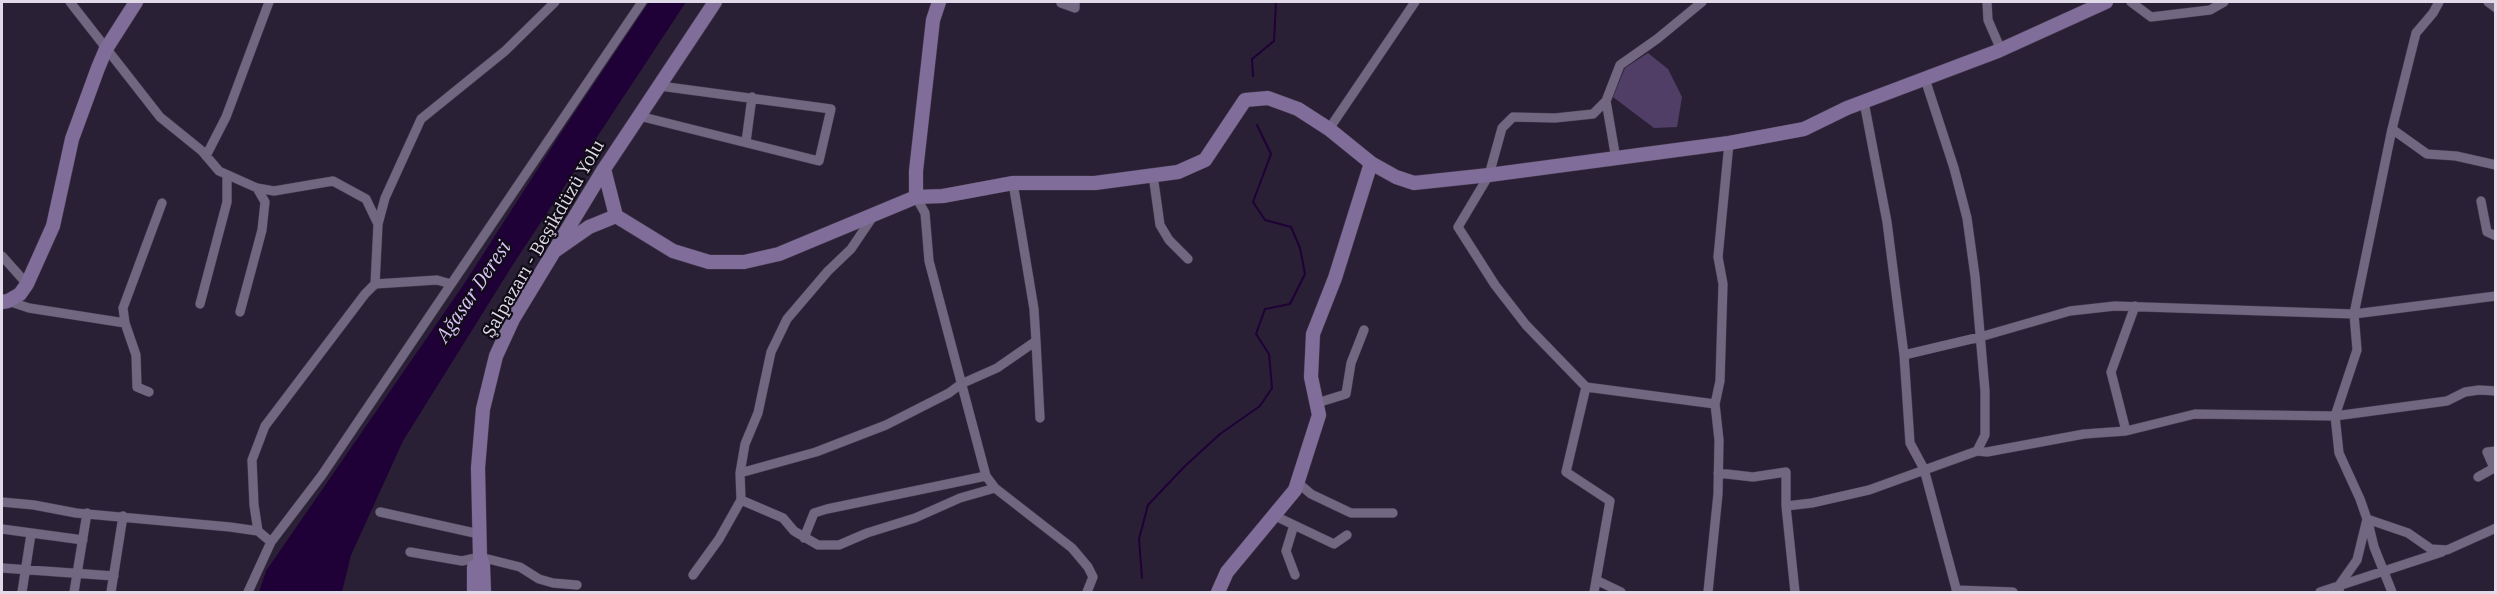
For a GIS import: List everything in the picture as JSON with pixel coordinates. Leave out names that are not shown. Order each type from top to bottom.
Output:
[{"type":"street","points":[[70,2],[160,117],[206,156],[219,171],[257,188],[274,191],[333,181],[366,199],[378,224]]},
{"type":"street","points":[[3,302],[20,294],[27,284],[53,226],[72,140],[106,49],[136,2]]},
{"type":"street","points":[[206,156],[226,117],[268,2]]},
{"type":"street","points":[[375,285],[378,224],[385,198],[421,119],[505,51],[555,2]]},
{"type":"street","points":[[248,592],[271,543],[322,476],[642,2]]},
{"type":"street","name":"Şalpazarı - Beşikdüzü Yolu","points":[[480,557],[478,468],[483,410],[496,356],[513,319],[552,253],[604,169],[715,2]]},
{"type":"street","points":[[939,2],[933,20],[916,171],[916,197],[925,213],[929,261],[986,476],[994,488],[1072,548],[1088,567],[1092,577],[1087,592]]},
{"type":"street","points":[[1061,3],[1075,8],[1075,2]]},
{"type":"street","points":[[1329,129],[1415,2]]},
{"type":"street","points":[[1702,2],[1657,39],[1620,65],[1606,101],[1593,114],[1555,118],[1513,117],[1502,128],[1489,175],[1458,227],[1496,285],[1526,325],[1586,387],[1715,404]]},
{"type":"street","points":[[1987,2],[1988,20],[2001,50]]},
{"type":"street","points":[[604,169],[616,216],[673,251],[709,262],[744,262],[779,254],[916,197],[943,196],[1013,183],[1095,183],[1178,172],[1205,160],[1245,100],[1268,98],[1298,109],[1329,129],[1371,163],[1396,177],[1414,183],[1616,159],[1729,143],[1804,129],[1864,102],[2001,50],[2106,2]]},
{"type":"street","points":[[2131,2],[2151,17],[2210,10],[2224,2]]},
{"type":"street","points":[[2392,592],[2360,499],[2339,453],[2336,416],[2357,350],[2354,314],[2392,129],[2415,33],[2433,14],[2439,2]]},
{"type":"street","points":[[2488,2],[2496,8]]},
{"type":"street","points":[[1925,78],[1954,168],[1967,218],[1985,391],[1985,435],[1977,451]]},
{"type":"street","points":[[639,116],[819,161],[831,110],[752,97],[660,86]]},
{"type":"street","points":[[746,142],[752,97]]},
{"type":"street","points":[[1606,101],[1616,159]]},
{"type":"street","points":[[1864,102],[1887,222],[1904,355],[1910,443],[1924,469],[1956,591],[2013,592]]},
{"type":"street","points":[[2392,129],[2427,154],[2456,156],[2496,165]]},
{"type":"street","points":[[1708,592],[1718,473],[1715,404],[1720,381],[1723,295],[1718,257],[1729,143]]},
{"type":"street","points":[[1218,592],[1227,572],[1295,490],[1298,482],[1319,415],[1311,377],[1312,334],[1335,278],[1371,163]]},
{"type":"street","points":[[1153,175],[1160,225],[1169,240],[1188,259]]},
{"type":"street","points":[[200,304],[227,202],[226,176]]},
{"type":"street","points":[[1013,183],[1034,309],[1040,418]]},
{"type":"street","points":[[240,312],[262,230],[265,202],[257,188]]},
{"type":"street","points":[[2481,201],[2487,232],[2496,236]]},
{"type":"street","points":[[149,392],[137,387],[136,355],[123,308],[162,203]]},
{"type":"street","points":[[693,575],[719,539],[741,500],[740,473],[745,444],[758,413],[771,352],[787,319],[828,271],[851,249],[874,215]]},
{"type":"street","points":[[552,253],[589,227],[616,216]]},
{"type":"street","points":[[2,256],[27,284]]},
{"type":"street","points":[[258,531],[252,460],[265,426],[365,294],[375,285],[437,280],[451,284]]},
{"type":"street","points":[[1904,355],[1980,337],[2070,311],[2115,306],[2354,314],[2496,296]]},
{"type":"street","points":[[3,302],[126,323]]},
{"type":"street","points":[[2126,431],[2111,372],[2135,306]]},
{"type":"street","points":[[1317,403],[1346,394],[1351,363],[1365,330]]},
{"type":"street","points":[[740,473],[807,455],[886,425],[949,393],[961,384],[997,368],[1036,341]]},
{"type":"street","points":[[1586,387],[1566,472],[1610,501],[1594,592]]},
{"type":"street","points":[[1786,506],[1812,503],[1869,490],[1977,451],[1987,452],[2084,434],[2126,431],[2195,414],[2336,416],[2447,401],[2465,392],[2496,391]]},
{"type":"street","points":[[2478,477],[2494,468],[2487,452],[2496,451]]},
{"type":"street","points":[[1718,473],[1753,477],[1786,472],[1786,506],[1795,592]]},
{"type":"street","points":[[804,538],[814,513],[986,476]]},
{"type":"street","points":[[1298,482],[1311,494],[1351,513],[1393,513]]},
{"type":"street","points":[[741,500],[783,518],[794,531],[818,545],[839,544],[915,518],[960,498],[994,488]]},
{"type":"street","points":[[2,502],[258,531],[271,543]]},
{"type":"street","points":[[380,512],[479,534]]},
{"type":"street","points":[[74,592],[87,513]]},
{"type":"street","points":[[1273,515],[1334,544],[1347,535]]},
{"type":"street","points":[[111,592],[123,516]]},
{"type":"street","points":[[2367,519],[2408,533],[2431,549],[2447,550]]},
{"type":"street","points":[[2339,588],[2357,560],[2367,519]]},
{"type":"street","points":[[1294,525],[1286,550],[1295,575]]},
{"type":"street","points":[[2320,592],[2339,588],[2447,550],[2496,528]]},
{"type":"street","points":[[2,530],[83,540]]},
{"type":"street","points":[[22,592],[31,534]]},
{"type":"street","points":[[410,552],[462,561],[480,557],[520,567],[539,579],[577,585]]},
{"type":"street","points":[[472,592],[481,584],[475,563],[480,557]]},
{"type":"street","points":[[2,568],[114,576]]},
{"type":"street","points":[[1596,580],[1621,592]]},
{"type":"shaded area","points":[[1648,53],[1668,69],[1682,97],[1677,127],[1654,128],[1613,97],[1625,68]]},
{"type":"water","name":"Ağasar Deresi","points":[[649,2],[686,2],[512,266],[403,441],[351,555],[342,592],[259,592],[266,571],[464,284]]},
{"type":"waterway","points":[[1253,76],[1252,59],[1274,41],[1276,2]]},
{"type":"waterway","points":[[1142,578],[1139,539],[1148,505],[1220,434],[1260,406],[1272,388],[1269,354],[1256,334],[1265,309],[1290,304],[1305,274],[1300,248],[1291,227],[1265,220],[1253,202],[1271,154],[1257,125]]}]
